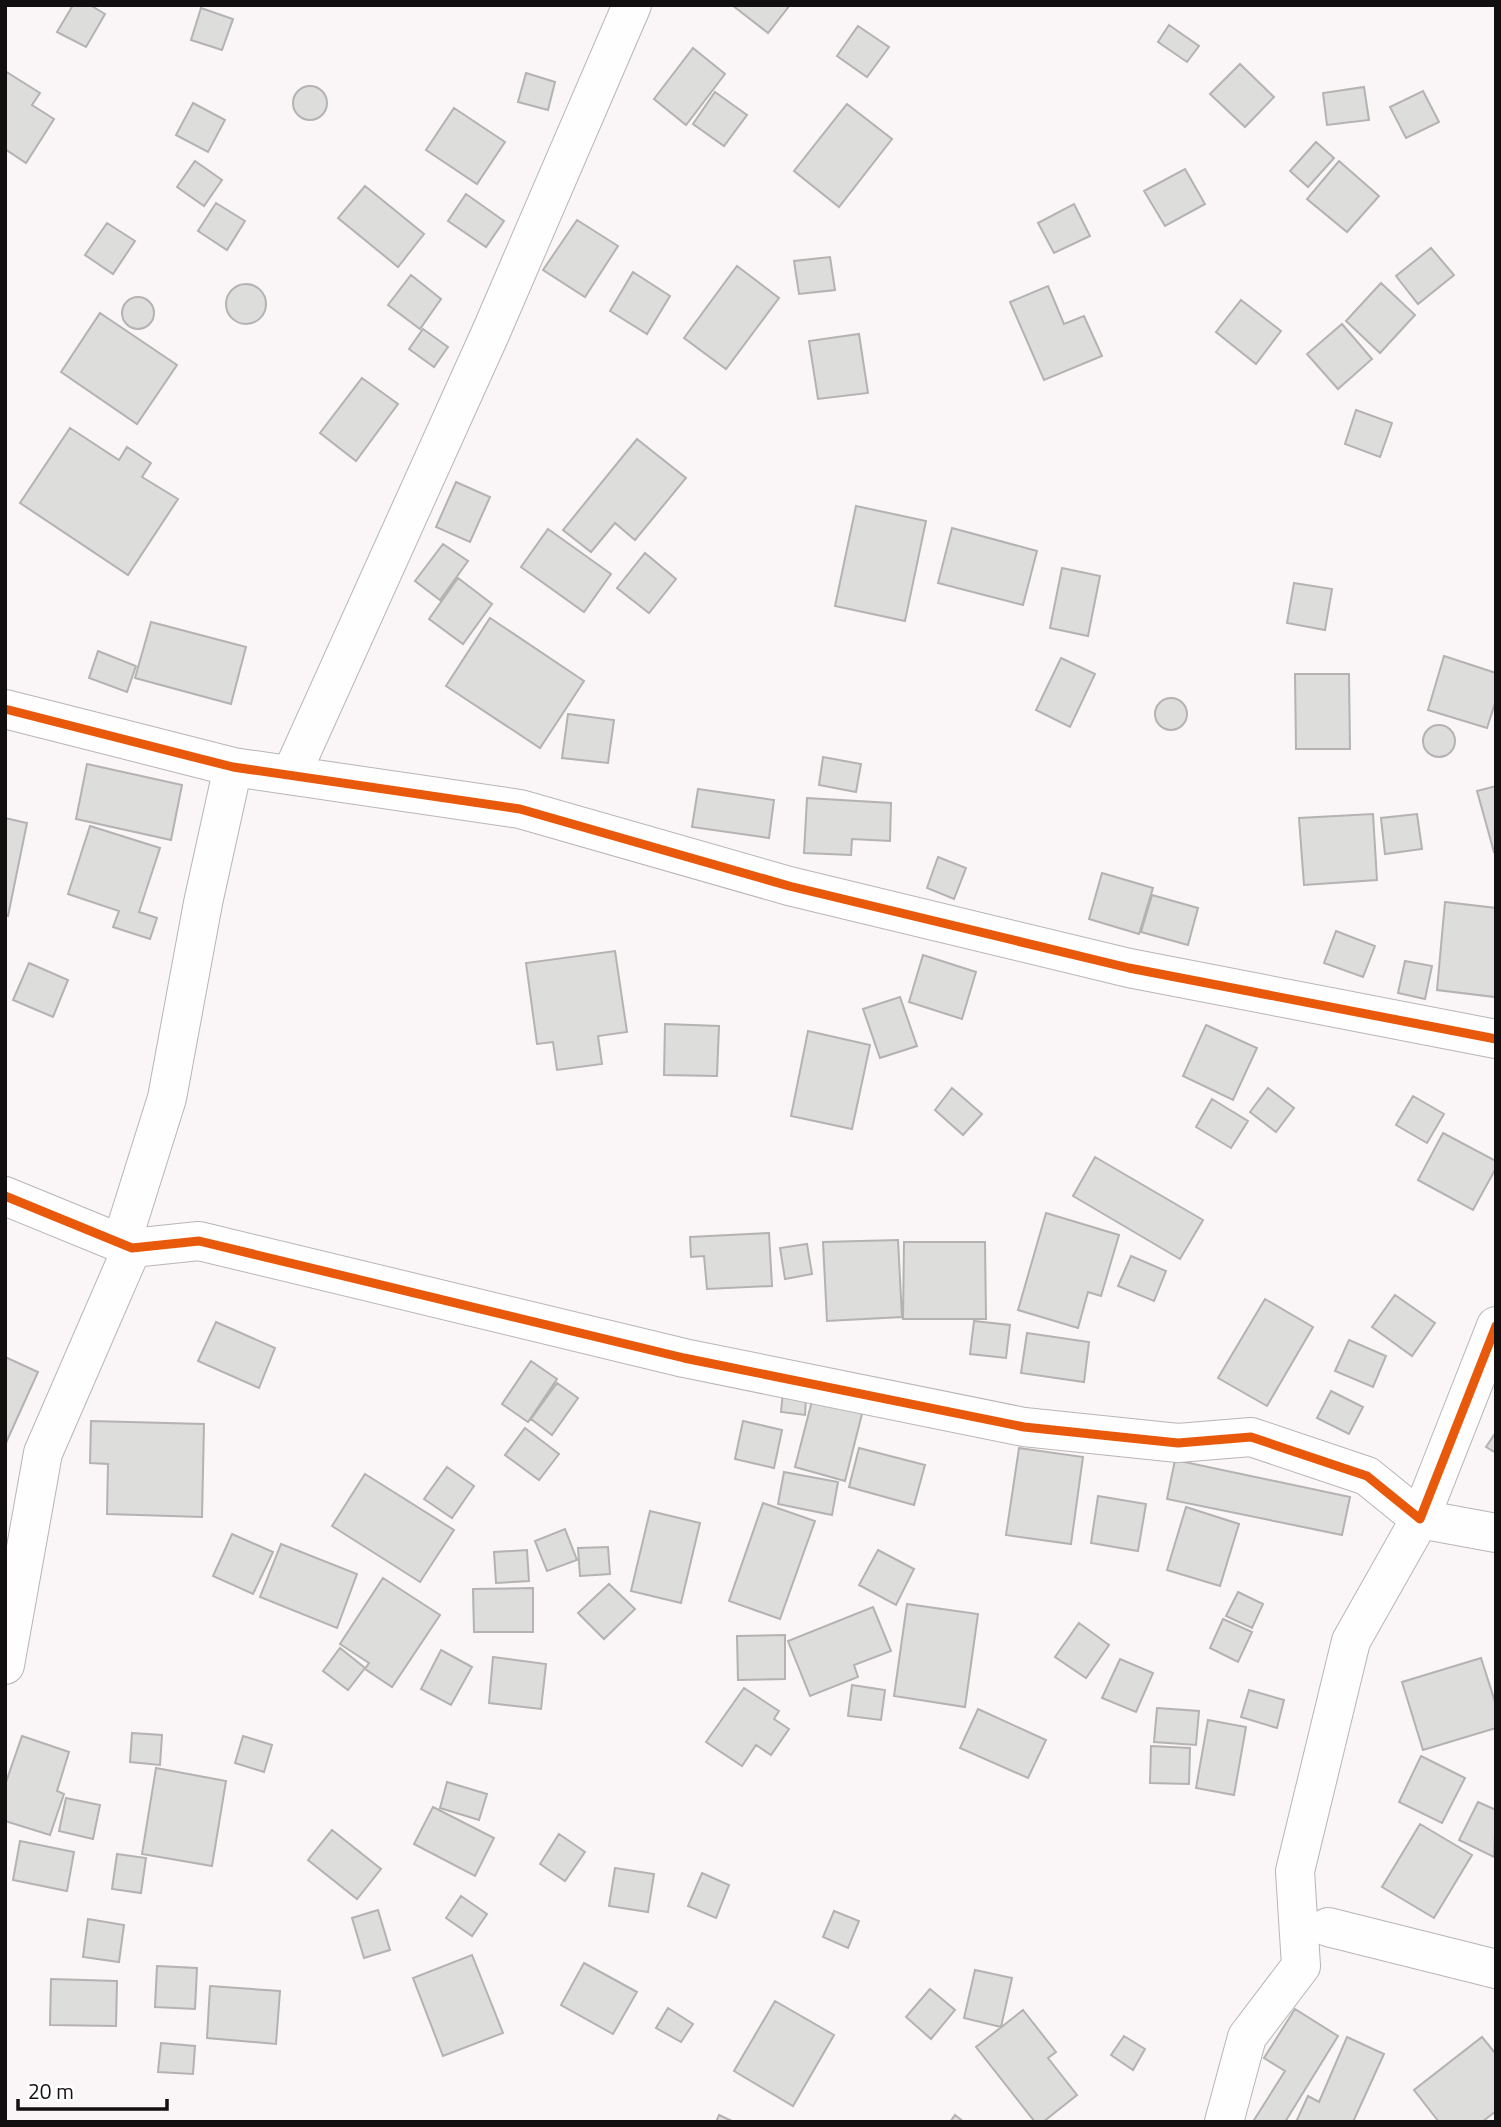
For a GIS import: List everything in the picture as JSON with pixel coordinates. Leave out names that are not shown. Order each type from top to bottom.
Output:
[{"type":"street","points":[[292,775],[491,332],[632,5]]},
{"type":"street","points":[[5,709],[233,768],[520,808],[789,886],[1129,968],[1496,1039]]},
{"type":"street","points":[[132,1248],[123,1238],[167,1098],[203,903],[233,768]]},
{"type":"street","points":[[5,1196],[132,1248],[198,1241],[684,1358],[1024,1427],[1178,1443],[1251,1437],[1367,1476],[1420,1519],[1496,1534]]},
{"type":"street","points":[[5,1665],[43,1453],[132,1248]]},
{"type":"street","points":[[1224,2122],[1247,2037],[1301,1966],[1296,1871],[1351,1642],[1420,1519],[1496,1326]]},
{"type":"street","points":[[1328,1927],[1496,1969]]},
{"type":"building","points":[[73,5],[90,5],[105,14],[86,47],[57,32]]},
{"type":"building","points":[[732,5],[790,5],[768,33]]},
{"type":"building","points":[[201,8],[233,19],[222,50],[191,40]]},
{"type":"building","points":[[1169,25],[1199,46],[1187,62],[1158,42]]},
{"type":"building","points":[[858,26],[889,47],[867,77],[837,56]]},
{"type":"building","points":[[693,48],[725,74],[686,125],[654,99]]},
{"type":"building","points":[[1240,64],[1274,97],[1245,127],[1210,94]]},
{"type":"building","points":[[5,71],[40,93],[32,105],[54,119],[26,163],[5,149]]},
{"type":"building","points":[[526,73],[555,82],[548,110],[518,102]]},
{"type":"building","points":[[310,86],[322,91],[327,103],[322,115],[310,120],[298,115],[293,103],[298,91]]},
{"type":"building","points":[[1364,87],[1369,120],[1327,125],[1323,93]]},
{"type":"building","points":[[1423,91],[1439,122],[1406,138],[1390,107]]},
{"type":"building","points":[[715,92],[747,115],[724,146],[693,124]]},
{"type":"building","points":[[193,103],[225,120],[208,152],[176,135]]},
{"type":"building","points":[[847,104],[892,139],[839,207],[794,171]]},
{"type":"building","points":[[454,108],[505,142],[477,184],[426,150]]},
{"type":"building","points":[[1316,142],[1334,158],[1308,187],[1290,171]]},
{"type":"building","points":[[195,161],[222,180],[204,206],[177,187]]},
{"type":"building","points":[[1339,161],[1379,196],[1347,232],[1307,199]]},
{"type":"building","points":[[1185,169],[1205,204],[1165,226],[1144,191]]},
{"type":"building","points":[[365,186],[424,234],[398,267],[338,218]]},
{"type":"building","points":[[466,194],[504,221],[486,247],[448,221]]},
{"type":"building","points":[[216,203],[245,221],[227,250],[198,231]]},
{"type":"building","points":[[1074,204],[1090,236],[1054,253],[1038,223]]},
{"type":"building","points":[[577,220],[618,246],[585,297],[543,270]]},
{"type":"building","points":[[107,223],[135,241],[113,274],[85,255]]},
{"type":"building","points":[[1431,248],[1454,275],[1418,304],[1396,276]]},
{"type":"building","points":[[830,257],[835,290],[799,294],[794,261]]},
{"type":"building","points":[[737,266],[779,298],[726,369],[684,338]]},
{"type":"building","points":[[633,272],[670,296],[647,334],[610,311]]},
{"type":"building","points":[[411,275],[441,299],[420,329],[388,305]]},
{"type":"building","points":[[1381,283],[1415,315],[1380,353],[1346,321]]},
{"type":"building","points":[[246,284],[254,285],[260,290],[265,296],[265,312],[260,318],[254,323],[246,324],[238,323],[232,318],[227,312],[226,304],[227,296],[232,290],[238,285]]},
{"type":"building","points":[[1048,286],[1064,324],[1084,316],[1102,356],[1044,380],[1010,302]]},
{"type":"building","points":[[138,297],[149,302],[154,313],[149,324],[138,329],[127,324],[122,313],[127,302]]},
{"type":"building","points":[[1241,300],[1281,331],[1256,364],[1216,332]]},
{"type":"building","points":[[100,313],[177,365],[137,424],[61,372]]},
{"type":"building","points":[[1342,324],[1372,359],[1338,389],[1307,354]]},
{"type":"building","points":[[423,329],[448,347],[434,367],[409,349]]},
{"type":"building","points":[[859,334],[868,393],[818,399],[809,341]]},
{"type":"building","points":[[362,378],[398,404],[356,461],[320,433]]},
{"type":"building","points":[[1356,410],[1392,423],[1380,457],[1345,444]]},
{"type":"building","points":[[70,428],[119,460],[127,447],[151,463],[142,477],[178,499],[128,575],[20,503]]},
{"type":"building","points":[[637,439],[686,478],[635,540],[615,523],[591,552],[563,530]]},
{"type":"building","points":[[456,482],[490,497],[470,542],[436,527]]},
{"type":"building","points":[[856,506],[926,521],[905,621],[835,606]]},
{"type":"building","points":[[952,528],[1037,551],[1023,605],[938,583]]},
{"type":"building","points":[[548,529],[611,574],[584,612],[521,567]]},
{"type":"building","points":[[443,544],[468,561],[440,600],[415,581]]},
{"type":"building","points":[[645,553],[676,579],[649,613],[617,588]]},
{"type":"building","points":[[1062,568],[1100,576],[1088,636],[1050,628]]},
{"type":"building","points":[[458,578],[492,604],[463,644],[429,619]]},
{"type":"building","points":[[1294,583],[1332,589],[1325,630],[1287,623]]},
{"type":"building","points":[[490,618],[584,681],[540,748],[446,686]]},
{"type":"building","points":[[151,622],[246,647],[231,704],[135,678]]},
{"type":"building","points":[[98,651],[136,666],[127,692],[89,678]]},
{"type":"building","points":[[1444,656],[1496,673],[1496,700],[1487,728],[1428,710]]},
{"type":"building","points":[[1061,658],[1095,674],[1070,727],[1036,710]]},
{"type":"building","points":[[1295,674],[1349,674],[1350,749],[1296,749]]},
{"type":"building","points":[[1171,698],[1182,703],[1187,714],[1182,725],[1171,730],[1160,725],[1155,714],[1160,703]]},
{"type":"building","points":[[568,714],[614,720],[608,763],[562,758]]},
{"type":"building","points":[[1439,725],[1451,729],[1455,741],[1451,753],[1439,757],[1427,753],[1423,741],[1427,729]]},
{"type":"building","points":[[823,757],[861,764],[856,792],[819,785]]},
{"type":"building","points":[[87,764],[182,785],[171,840],[76,819]]},
{"type":"building","points":[[1496,786],[1496,852],[1494,852],[1477,791]]},
{"type":"building","points":[[698,789],[774,800],[769,838],[692,827]]},
{"type":"building","points":[[807,798],[891,803],[890,841],[852,839],[851,855],[804,853]]},
{"type":"building","points":[[1373,814],[1377,880],[1304,885],[1299,818]]},
{"type":"building","points":[[1417,814],[1422,849],[1385,854],[1381,818]]},
{"type":"building","points":[[5,818],[27,823],[8,916],[5,915]]},
{"type":"building","points":[[90,826],[160,848],[139,912],[157,918],[150,939],[113,927],[119,911],[68,894]]},
{"type":"building","points":[[938,857],[966,868],[954,899],[927,888]]},
{"type":"building","points":[[1102,873],[1153,888],[1139,934],[1089,919]]},
{"type":"building","points":[[1152,895],[1198,908],[1188,945],[1141,932]]},
{"type":"building","points":[[1445,902],[1496,908],[1495,997],[1437,990]]},
{"type":"building","points":[[1336,931],[1375,946],[1363,977],[1324,963]]},
{"type":"building","points":[[615,951],[627,1032],[598,1036],[602,1064],[557,1070],[553,1042],[537,1044],[526,963]]},
{"type":"building","points":[[923,955],[976,972],[962,1019],[909,1002]]},
{"type":"building","points":[[1405,961],[1432,966],[1425,999],[1398,993]]},
{"type":"building","points":[[29,963],[68,980],[53,1017],[13,1000]]},
{"type":"building","points":[[900,997],[917,1046],[880,1058],[863,1009]]},
{"type":"building","points":[[665,1024],[719,1026],[717,1076],[664,1075]]},
{"type":"building","points":[[1206,1025],[1257,1048],[1233,1100],[1183,1076]]},
{"type":"building","points":[[808,1031],[870,1045],[852,1129],[791,1116]]},
{"type":"building","points":[[952,1088],[982,1114],[963,1135],[935,1110]]},
{"type":"building","points":[[1268,1088],[1294,1108],[1276,1132],[1250,1112]]},
{"type":"building","points":[[1413,1096],[1444,1114],[1427,1143],[1396,1125]]},
{"type":"building","points":[[1212,1099],[1248,1121],[1231,1148],[1196,1127]]},
{"type":"building","points":[[1443,1133],[1496,1161],[1496,1168],[1473,1210],[1418,1180]]},
{"type":"building","points":[[1095,1157],[1203,1220],[1180,1259],[1073,1196]]},
{"type":"building","points":[[1046,1213],[1119,1235],[1101,1296],[1088,1292],[1078,1328],[1018,1310]]},
{"type":"building","points":[[769,1233],[772,1286],[707,1289],[704,1256],[691,1257],[690,1237]]},
{"type":"building","points":[[898,1240],[902,1317],[827,1321],[823,1242]]},
{"type":"building","points":[[904,1242],[985,1242],[986,1319],[903,1319]]},
{"type":"building","points":[[807,1244],[812,1274],[785,1279],[780,1248]]},
{"type":"building","points":[[1131,1256],[1166,1271],[1154,1301],[1118,1286]]},
{"type":"building","points":[[1395,1295],[1435,1323],[1412,1356],[1372,1327]]},
{"type":"building","points":[[1265,1299],[1313,1327],[1267,1406],[1218,1378]]},
{"type":"building","points":[[974,1321],[1010,1325],[1006,1358],[970,1354]]},
{"type":"building","points":[[216,1322],[275,1348],[259,1388],[198,1361]]},
{"type":"building","points":[[1027,1333],[1089,1342],[1084,1382],[1021,1373]]},
{"type":"building","points":[[1349,1340],[1386,1356],[1373,1387],[1335,1371]]},
{"type":"building","points":[[5,1357],[38,1372],[5,1445]]},
{"type":"building","points":[[531,1361],[557,1379],[528,1422],[502,1404]]},
{"type":"building","points":[[784,1382],[807,1384],[805,1415],[781,1412]]},
{"type":"building","points":[[557,1383],[578,1398],[552,1435],[531,1419]]},
{"type":"building","points":[[1331,1391],[1363,1407],[1349,1434],[1317,1418]]},
{"type":"building","points":[[814,1393],[864,1406],[845,1481],[795,1467]]},
{"type":"building","points":[[91,1421],[204,1424],[202,1517],[107,1514],[108,1464],[90,1463]]},
{"type":"building","points":[[743,1421],[782,1430],[774,1468],[735,1459]]},
{"type":"building","points":[[525,1428],[559,1454],[539,1480],[505,1455]]},
{"type":"building","points":[[1496,1432],[1496,1453],[1486,1447]]},
{"type":"building","points":[[859,1448],[925,1465],[914,1505],[849,1487]]},
{"type":"building","points":[[1019,1448],[1083,1457],[1071,1544],[1006,1535]]},
{"type":"building","points":[[1175,1460],[1350,1497],[1342,1535],[1167,1499]]},
{"type":"building","points":[[447,1467],[474,1486],[452,1518],[424,1499]]},
{"type":"building","points":[[784,1472],[838,1482],[832,1515],[778,1504]]},
{"type":"building","points":[[365,1474],[454,1530],[420,1582],[332,1526]]},
{"type":"building","points":[[1098,1496],[1146,1504],[1138,1551],[1091,1543]]},
{"type":"building","points":[[763,1503],[815,1521],[780,1619],[729,1601]]},
{"type":"building","points":[[1186,1507],[1239,1524],[1220,1586],[1167,1570]]},
{"type":"building","points":[[650,1511],[700,1523],[681,1603],[631,1591]]},
{"type":"building","points":[[565,1529],[577,1560],[547,1571],[535,1541]]},
{"type":"building","points":[[232,1534],[273,1552],[253,1594],[213,1576]]},
{"type":"building","points":[[281,1544],[357,1574],[337,1628],[260,1597]]},
{"type":"building","points":[[608,1547],[610,1574],[580,1576],[578,1548]]},
{"type":"building","points":[[527,1550],[529,1581],[496,1583],[494,1552]]},
{"type":"building","points":[[878,1550],[914,1569],[896,1605],[859,1585]]},
{"type":"building","points":[[383,1578],[440,1615],[392,1687],[365,1669],[369,1663],[340,1644]]},
{"type":"building","points":[[609,1584],[635,1609],[604,1639],[578,1613]]},
{"type":"building","points":[[533,1588],[533,1632],[474,1632],[473,1589]]},
{"type":"building","points":[[1238,1592],[1263,1604],[1252,1628],[1226,1616]]},
{"type":"building","points":[[907,1604],[978,1614],[965,1707],[894,1696]]},
{"type":"building","points":[[873,1607],[891,1651],[854,1665],[858,1677],[810,1696],[788,1641]]},
{"type":"building","points":[[1223,1619],[1252,1632],[1238,1662],[1210,1648]]},
{"type":"building","points":[[1079,1623],[1109,1645],[1086,1678],[1055,1657]]},
{"type":"building","points":[[785,1635],[785,1679],[738,1680],[737,1636]]},
{"type":"building","points":[[340,1648],[365,1668],[348,1690],[323,1671]]},
{"type":"building","points":[[441,1650],[472,1667],[451,1705],[421,1689]]},
{"type":"building","points":[[493,1657],[546,1664],[541,1709],[489,1703]]},
{"type":"building","points":[[1481,1658],[1496,1705],[1496,1728],[1423,1750],[1402,1682]]},
{"type":"building","points":[[1120,1659],[1153,1673],[1136,1712],[1102,1698]]},
{"type":"building","points":[[852,1685],[885,1690],[881,1720],[848,1716]]},
{"type":"building","points":[[744,1688],[779,1711],[774,1719],[789,1729],[771,1755],[756,1745],[742,1766],[706,1742]]},
{"type":"building","points":[[1249,1690],[1284,1700],[1277,1728],[1241,1717]]},
{"type":"building","points":[[1157,1708],[1199,1711],[1196,1745],[1154,1742]]},
{"type":"building","points":[[978,1709],[1046,1740],[1028,1778],[960,1748]]},
{"type":"building","points":[[1208,1720],[1246,1727],[1234,1795],[1196,1788]]},
{"type":"building","points":[[132,1733],[162,1735],[160,1765],[130,1762]]},
{"type":"building","points":[[22,1736],[69,1752],[57,1791],[64,1794],[50,1835],[5,1821],[5,1785]]},
{"type":"building","points":[[243,1736],[272,1745],[264,1772],[235,1763]]},
{"type":"building","points":[[1151,1746],[1190,1748],[1189,1784],[1150,1783]]},
{"type":"building","points":[[1421,1756],[1465,1778],[1442,1823],[1399,1802]]},
{"type":"building","points":[[156,1768],[226,1781],[212,1866],[142,1854]]},
{"type":"building","points":[[447,1782],[487,1794],[479,1820],[440,1808]]},
{"type":"building","points":[[66,1798],[100,1805],[93,1839],[59,1831]]},
{"type":"building","points":[[1478,1802],[1496,1810],[1494,1857],[1459,1840]]},
{"type":"building","points":[[433,1807],[494,1838],[475,1876],[414,1844]]},
{"type":"building","points":[[1420,1824],[1472,1855],[1434,1918],[1382,1887]]},
{"type":"building","points":[[332,1830],[381,1869],[357,1899],[308,1860]]},
{"type":"building","points":[[559,1834],[585,1852],[565,1881],[540,1864]]},
{"type":"building","points":[[20,1841],[74,1852],[67,1891],[13,1880]]},
{"type":"building","points":[[117,1854],[146,1858],[141,1893],[112,1889]]},
{"type":"building","points":[[615,1868],[654,1874],[648,1912],[609,1906]]},
{"type":"building","points":[[702,1873],[729,1885],[716,1918],[688,1906]]},
{"type":"building","points":[[461,1896],[487,1914],[472,1936],[446,1918]]},
{"type":"building","points":[[378,1910],[390,1950],[364,1958],[352,1918]]},
{"type":"building","points":[[834,1911],[859,1921],[848,1948],[823,1937]]},
{"type":"building","points":[[88,1919],[124,1925],[119,1962],[83,1957]]},
{"type":"building","points":[[472,1955],[503,2033],[443,2056],[413,1978]]},
{"type":"building","points":[[584,1963],[637,1992],[613,2034],[561,2005]]},
{"type":"building","points":[[157,1966],[197,1968],[195,2009],[155,2007]]},
{"type":"building","points":[[975,1970],[1012,1978],[1001,2027],[964,2018]]},
{"type":"building","points":[[51,1979],[117,1981],[116,2026],[50,2025]]},
{"type":"building","points":[[210,1986],[280,1991],[276,2044],[207,2038]]},
{"type":"building","points":[[930,1989],[955,2010],[931,2039],[906,2017]]},
{"type":"building","points":[[775,2001],[834,2035],[793,2106],[734,2071]]},
{"type":"building","points":[[668,2008],[693,2024],[681,2042],[656,2028]]},
{"type":"building","points":[[1295,2009],[1338,2036],[1285,2122],[1256,2122],[1254,2120],[1285,2071],[1264,2058]]},
{"type":"building","points":[[1023,2010],[1056,2052],[1048,2058],[1077,2095],[1043,2122],[1035,2122],[976,2047]]},
{"type":"building","points":[[1124,2036],[1145,2049],[1133,2070],[1111,2055]]},
{"type":"building","points":[[1347,2037],[1384,2054],[1353,2122],[1296,2122],[1308,2096],[1319,2102]]},
{"type":"building","points":[[1482,2037],[1496,2054],[1496,2111],[1482,2122],[1439,2122],[1414,2090]]},
{"type":"building","points":[[161,2043],[195,2046],[193,2074],[158,2072]]},
{"type":"building","points":[[719,2115],[734,2122],[716,2122]]},
{"type":"building","points":[[955,2115],[964,2122],[950,2122]]},
{"type":"cycle path","points":[[5,709],[233,767],[520,809],[789,886],[1129,968],[1496,1039]]},
{"type":"cycle path","points":[[5,1196],[132,1248],[199,1241],[684,1358],[1024,1427],[1178,1443],[1251,1437],[1367,1476],[1420,1519],[1496,1326]]}]
